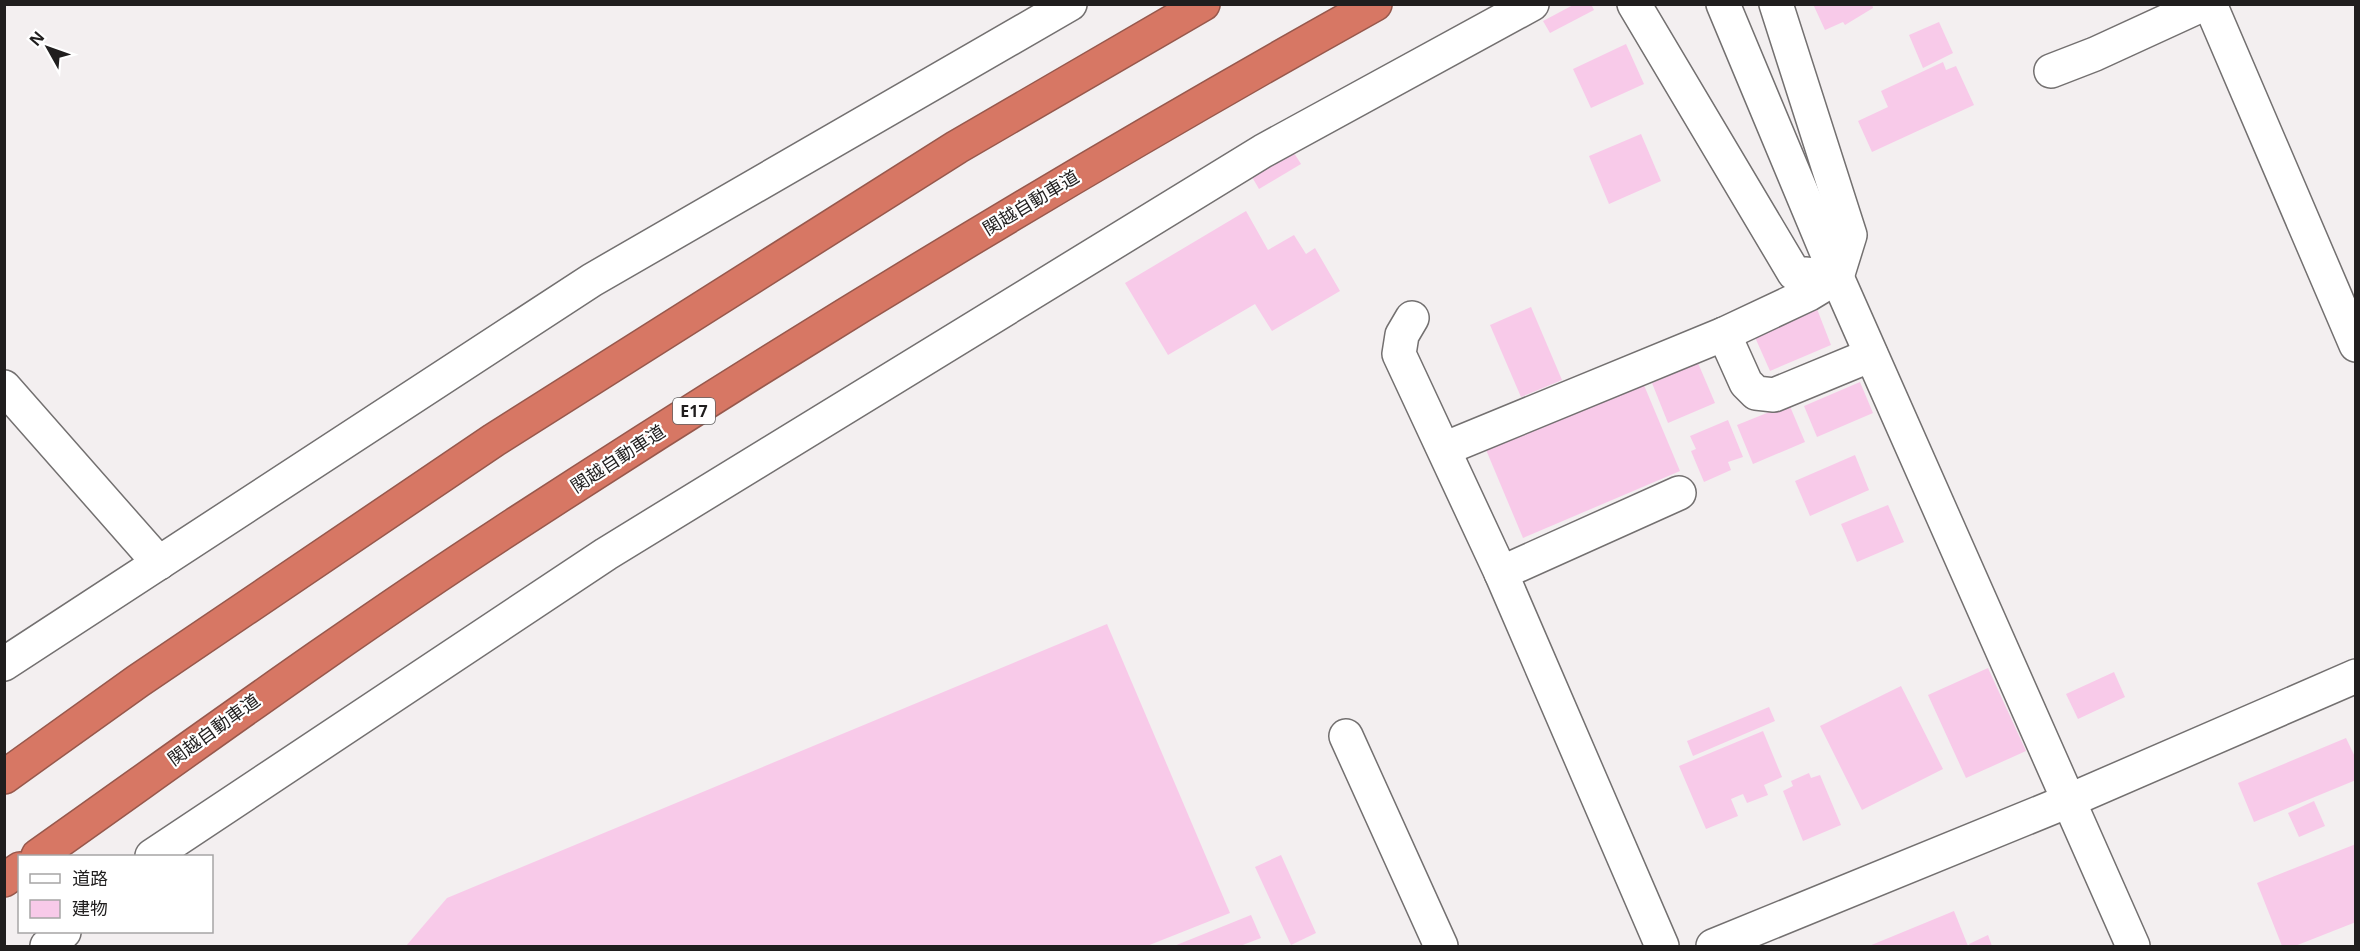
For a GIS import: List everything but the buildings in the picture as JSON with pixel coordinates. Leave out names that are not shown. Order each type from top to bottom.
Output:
[{"type":"highway","points":[[4,777],[138,681],[494,440],[957,147],[1203,4]]},
{"type":"highway","name":"関越自動車道","points":[[39,855],[281,682],[501,534],[691,412],[1007,217],[1375,4]]},
{"type":"highway","points":[[4,880],[18,870]]},
{"type":"street","points":[[4,664],[592,280],[1070,4]]},
{"type":"street","points":[[154,855],[606,554],[1263,151],[1532,4]]},
{"type":"street","points":[[1634,4],[1794,273],[1837,277]]},
{"type":"street","points":[[1444,449],[1724,334],[1809,294],[1837,277],[1850,235],[1776,4]]},
{"type":"street","points":[[2051,72],[2204,4]]},
{"type":"street","points":[[2210,4],[2355,345]]},
{"type":"street","points":[[1724,8],[1871,355],[2133,946]]},
{"type":"street","points":[[1412,318],[1402,335],[1400,354],[1501,573],[1662,946]]},
{"type":"street","points":[[1724,334],[1746,383],[1756,393],[1774,395],[1871,355]]},
{"type":"street","points":[[4,387],[159,563]]},
{"type":"street","points":[[1501,573],[1679,493]]},
{"type":"street","points":[[1713,946],[2353,685]]},
{"type":"street","points":[[1346,736],[1441,946]]},
{"type":"street","points":[[47,946],[63,933]]}]
